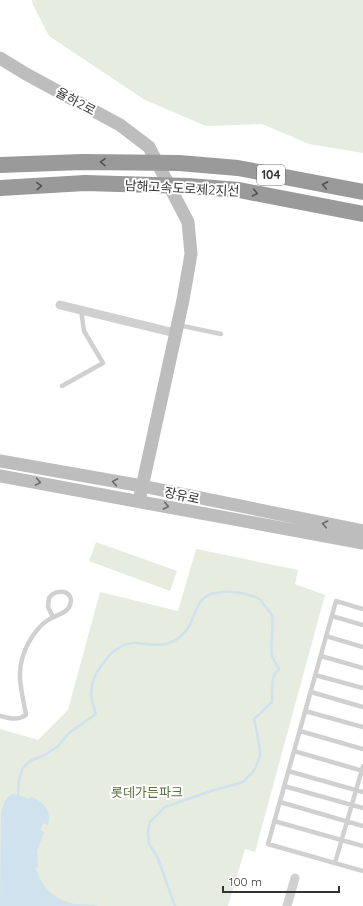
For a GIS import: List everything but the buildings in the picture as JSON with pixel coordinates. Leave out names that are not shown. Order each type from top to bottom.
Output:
[{"type":"highway","name":"남해고속도로제2지선","points":[[0,165],[82,162],[179,163],[238,168],[363,192]]},
{"type":"highway","name":"남해고속도로제2지선","points":[[0,188],[85,183],[188,186],[239,190],[363,214]]},
{"type":"main road","name":"율하2로","points":[[0,58],[26,74],[120,125],[149,147],[188,222],[191,254],[176,329]]},
{"type":"main road","points":[[139,501],[176,329]]},
{"type":"main road","name":"장유로","points":[[0,461],[142,486],[363,531]]},
{"type":"main road","name":"장유로","points":[[0,476],[363,544]]},
{"type":"street","points":[[60,305],[176,329]]},
{"type":"street","points":[[287,906],[295,878]]},
{"type":"lane","points":[[62,386],[103,363],[84,331],[81,310]]},
{"type":"lane","points":[[176,329],[221,334]]},
{"type":"lane","points":[[0,716],[13,719],[22,718],[26,715],[20,673],[22,659],[27,645],[36,631],[47,620],[68,610],[71,603],[68,594],[59,591],[55,592],[49,598],[48,607],[53,617]]},
{"type":"lane","points":[[363,609],[336,601],[268,844],[363,871]]},
{"type":"lane","points":[[332,616],[363,625]]},
{"type":"lane","points":[[326,636],[363,647]]},
{"type":"lane","points":[[321,656],[363,668]]},
{"type":"lane","points":[[316,675],[363,688]]},
{"type":"lane","points":[[310,692],[363,707]]},
{"type":"lane","points":[[305,711],[363,728]]},
{"type":"lane","points":[[300,731],[363,749]]},
{"type":"lane","points":[[294,751],[363,769],[335,863]]},
{"type":"lane","points":[[288,771],[363,792]]},
{"type":"lane","points":[[284,786],[363,808]]},
{"type":"lane","points":[[280,802],[363,826]]},
{"type":"lane","points":[[274,821],[363,846]]},
{"type":"green space","points":[[32,0],[363,0],[363,153],[309,144],[262,124],[206,126],[145,100],[49,36],[33,5]]},
{"type":"green space","points":[[96,542],[177,571],[170,591],[89,561]]},
{"type":"green space","name":"롯데가든파크","points":[[196,549],[298,570],[295,584],[325,595],[255,852],[245,849],[228,906],[0,906],[0,729],[38,740],[68,710],[100,592],[178,611]]},
{"type":"water","points":[[12,794],[28,799],[32,797],[36,799],[46,808],[48,812],[48,825],[43,823],[40,830],[44,832],[37,851],[38,867],[36,868],[38,875],[46,887],[56,897],[69,903],[99,906],[0,906],[1,815],[4,803]]},
{"type":"waterway","points":[[18,796],[19,780],[23,767],[32,760],[45,755],[58,746],[69,733],[96,714],[92,701],[92,686],[104,662],[117,649],[132,643],[164,645],[174,641],[183,634],[189,626],[196,609],[207,596],[217,593],[233,592],[250,595],[260,600],[272,616],[272,655],[279,669],[272,684],[272,702],[254,719],[260,755],[256,766],[252,773],[244,781],[165,807],[150,822],[148,831],[149,844],[157,856],[175,906]]}]
